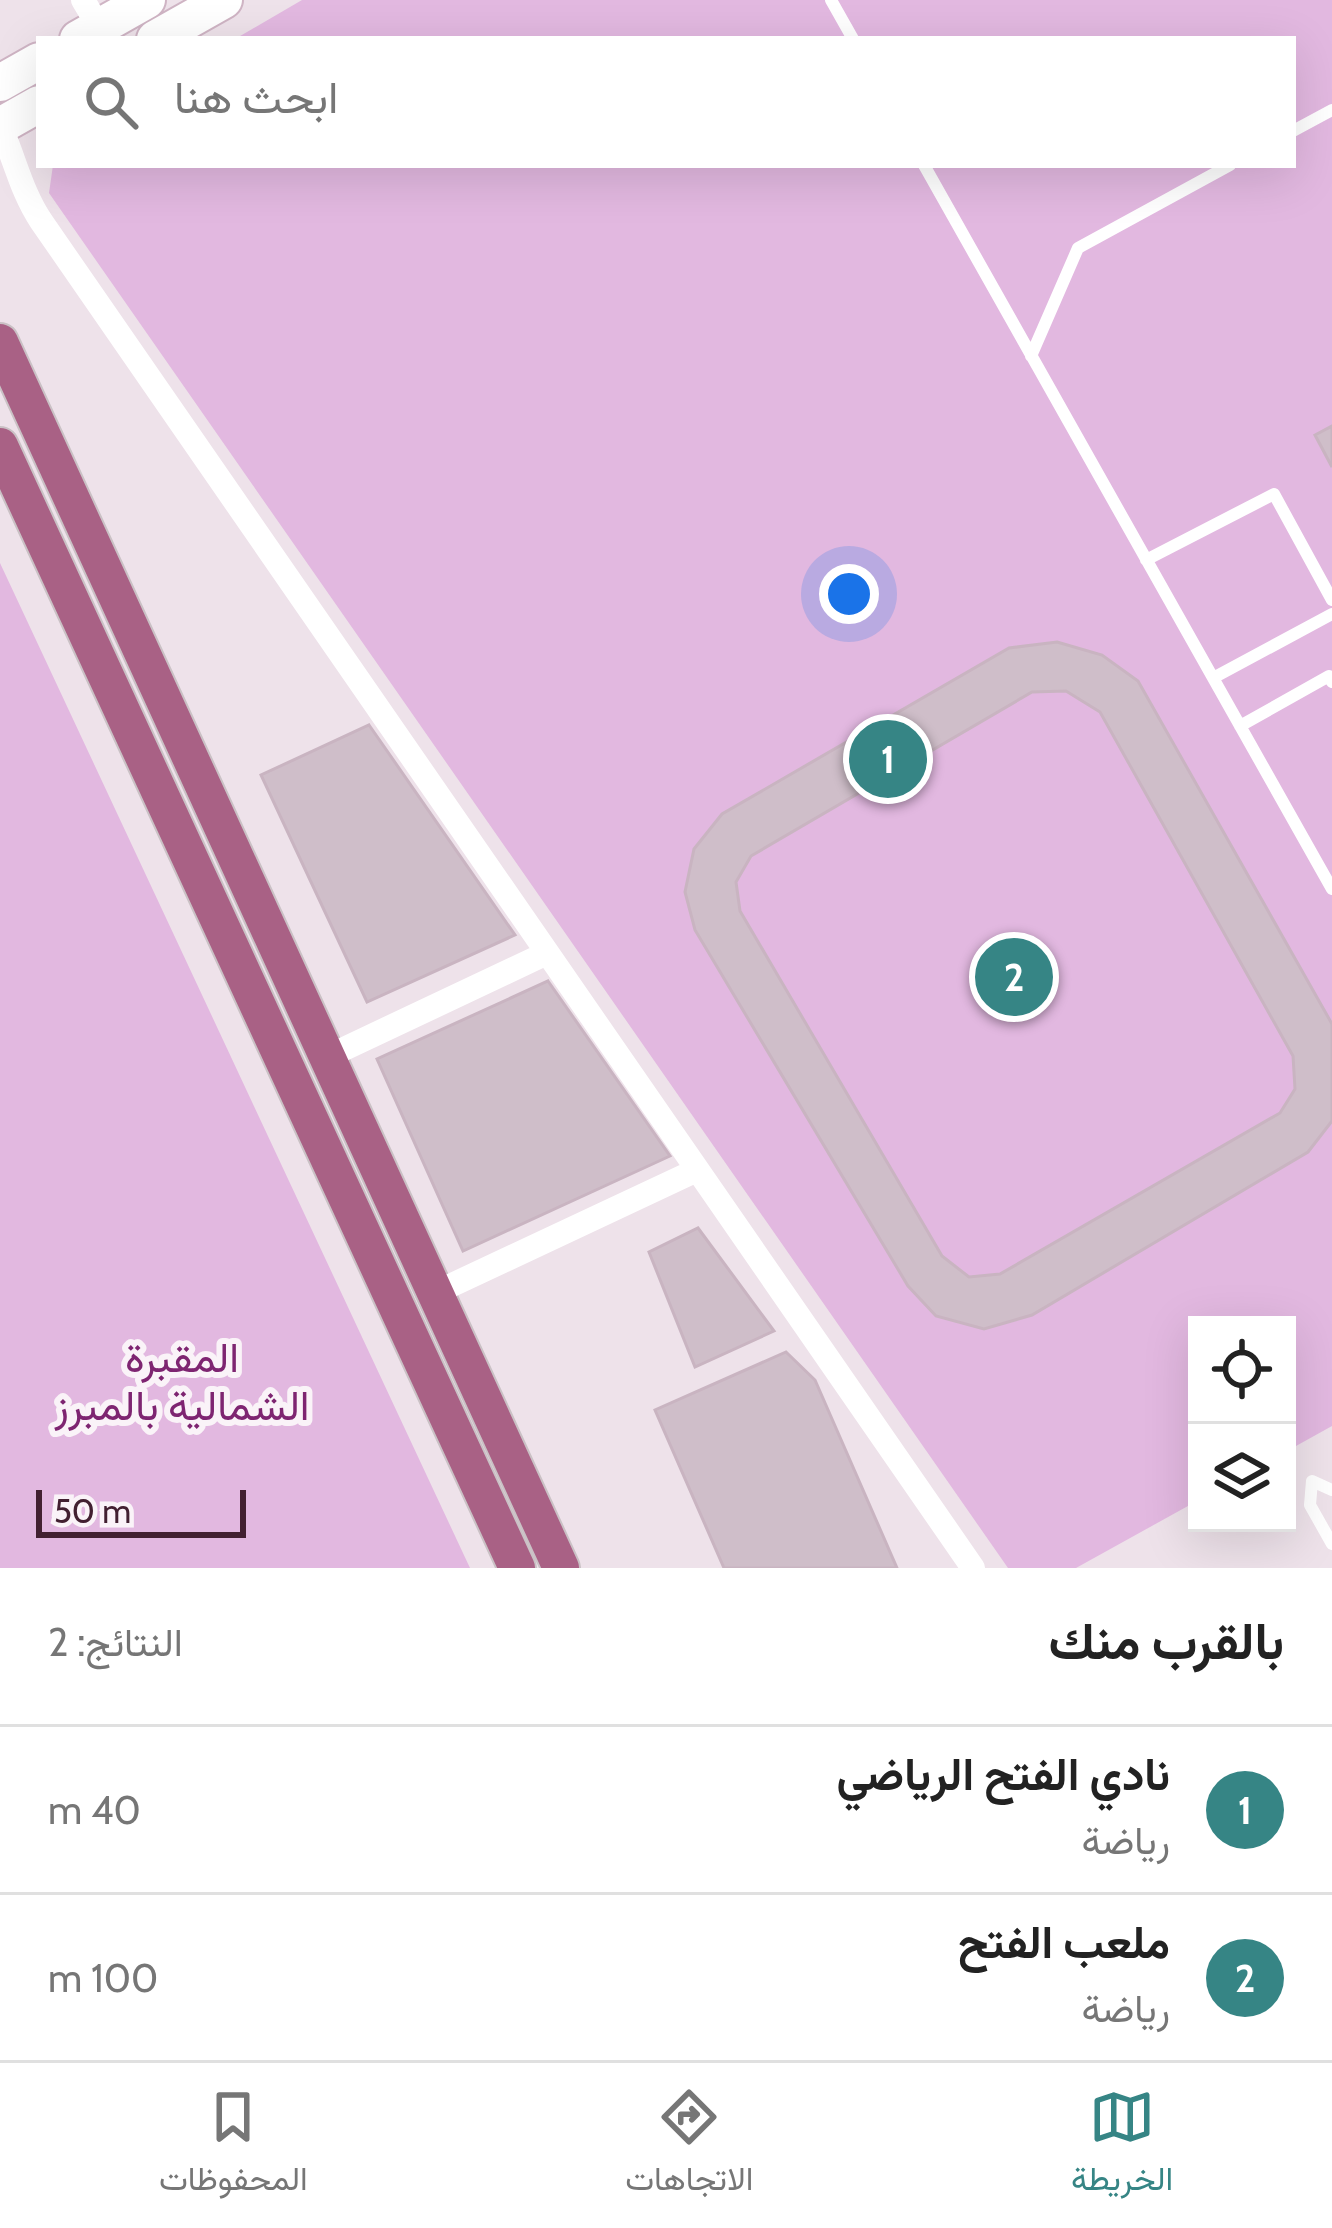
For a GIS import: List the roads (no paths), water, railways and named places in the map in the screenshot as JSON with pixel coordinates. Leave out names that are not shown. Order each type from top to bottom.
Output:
[{"type":"main road","points":[[0,342],[561,1568]]},
{"type":"main road","points":[[0,446],[517,1568]]},
{"type":"street","points":[[86,22],[147,0]]},
{"type":"street","points":[[159,36],[224,0]]},
{"type":"street","points":[[0,83],[36,63]]},
{"type":"street","points":[[36,106],[0,126],[15,159],[22,194],[973,1568]]},
{"type":"street","points":[[327,1057],[547,953]]},
{"type":"street","points":[[435,1293],[698,1170]]},
{"type":"lane","points":[[831,0],[851,36]]},
{"type":"lane","points":[[1296,129],[1332,110]]},
{"type":"lane","points":[[926,168],[1332,889]]},
{"type":"lane","points":[[1031,356],[1078,248],[1225,168]]},
{"type":"lane","points":[[1146,560],[1274,494],[1332,600]]},
{"type":"lane","points":[[1213,678],[1332,614]]},
{"type":"lane","points":[[1240,726],[1329,676],[1332,682]]},
{"type":"lane","points":[[1332,1490],[1312,1480],[1310,1504],[1332,1544]]},
{"type":"place","name":"نادي الفتح الرياضي","points":[[888,759]]},
{"type":"place","name":"ملعب الفتح","points":[[1014,977]]},
{"type":"park label","name":"المقبرة الشمالية بالمبرز","points":[[182,1381]]}]
